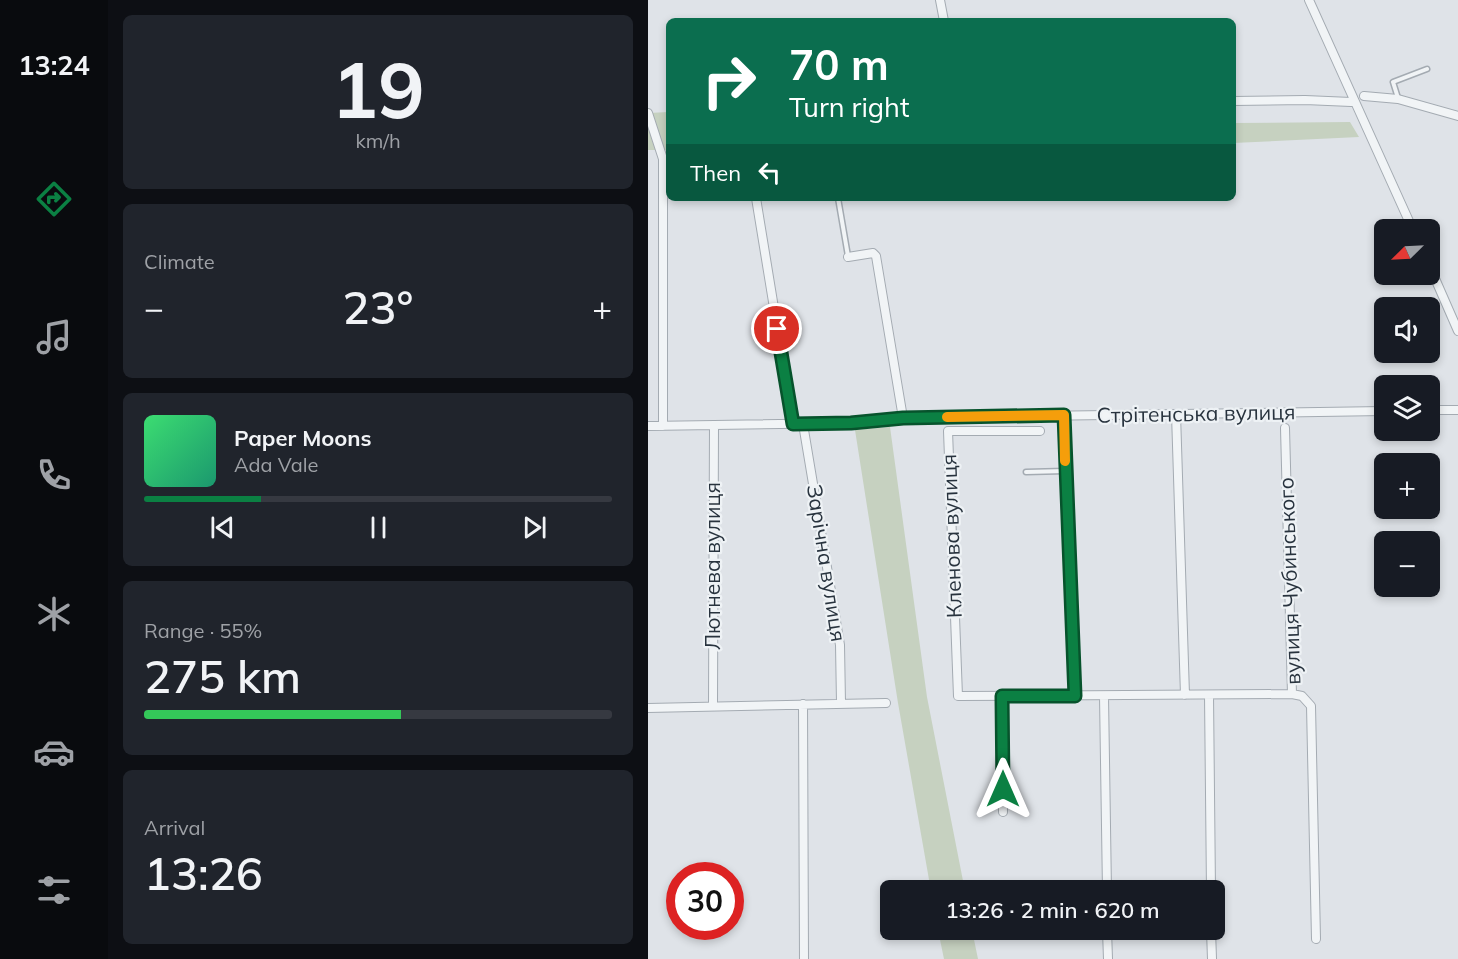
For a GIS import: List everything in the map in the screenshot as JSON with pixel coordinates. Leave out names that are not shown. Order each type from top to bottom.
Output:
[{"type":"street","points":[[940,0],[943,18]]},
{"type":"street","points":[[1309,0],[1408,219]]},
{"type":"street","points":[[1364,96],[1398,99],[1458,116]]},
{"type":"street","points":[[1236,101],[1351,102]]},
{"type":"street","points":[[648,113],[663,159],[663,426]]},
{"type":"street","points":[[756,201],[793,424]]},
{"type":"street","points":[[849,257],[873,253],[876,256],[903,418]]},
{"type":"street","points":[[1438,285],[1458,331]]},
{"type":"street","points":[[1440,410],[1458,410]]},
{"type":"street","name":"Стрітенська вулиця","points":[[648,426],[851,423],[903,418],[1374,411]]},
{"type":"street","points":[[1176,414],[1185,695]]},
{"type":"street","points":[[1064,415],[1075,696]]},
{"type":"street","name":"Зарічна вулиця","points":[[803,424],[840,645],[841,704]]},
{"type":"street","name":"Лютнева вулиця","points":[[713,706],[714,425]]},
{"type":"street","name":"вулиця Чубинського","points":[[1285,428],[1292,694],[1302,696],[1311,706],[1316,939]]},
{"type":"street","name":"Кленова вулиця","points":[[1002,696],[958,696],[948,431],[1040,431]]},
{"type":"street","points":[[1003,812],[1002,696],[1292,694]]},
{"type":"street","points":[[1209,695],[1211,880]]},
{"type":"street","points":[[1104,696],[1107,880]]},
{"type":"street","points":[[648,708],[886,703]]},
{"type":"street","points":[[803,704],[804,959]]},
{"type":"street","points":[[1107,940],[1108,959]]},
{"type":"street","points":[[1211,940],[1212,959]]},
{"type":"lane","points":[[1398,99],[1393,82],[1427,69]]},
{"type":"lane","points":[[839,201],[849,257]]},
{"type":"lane","points":[[1026,472],[1065,471]]},
{"type":"green space","points":[[666,112],[666,150],[648,150],[648,113]]},
{"type":"green space","points":[[1350,122],[1359,137],[1236,143],[1236,123]]},
{"type":"green space","points":[[890,427],[927,697],[963,880],[929,880],[898,703],[855,430]]},
{"type":"green space","points":[[940,940],[974,940],[978,959],[944,959]]},
{"type":"slow traffic","points":[[947,417],[1064,415],[1065,461]]},
{"type":"route","points":[[777,329],[793,424],[851,423],[903,418],[1064,415],[1075,696],[1002,696],[1003,789]]}]
